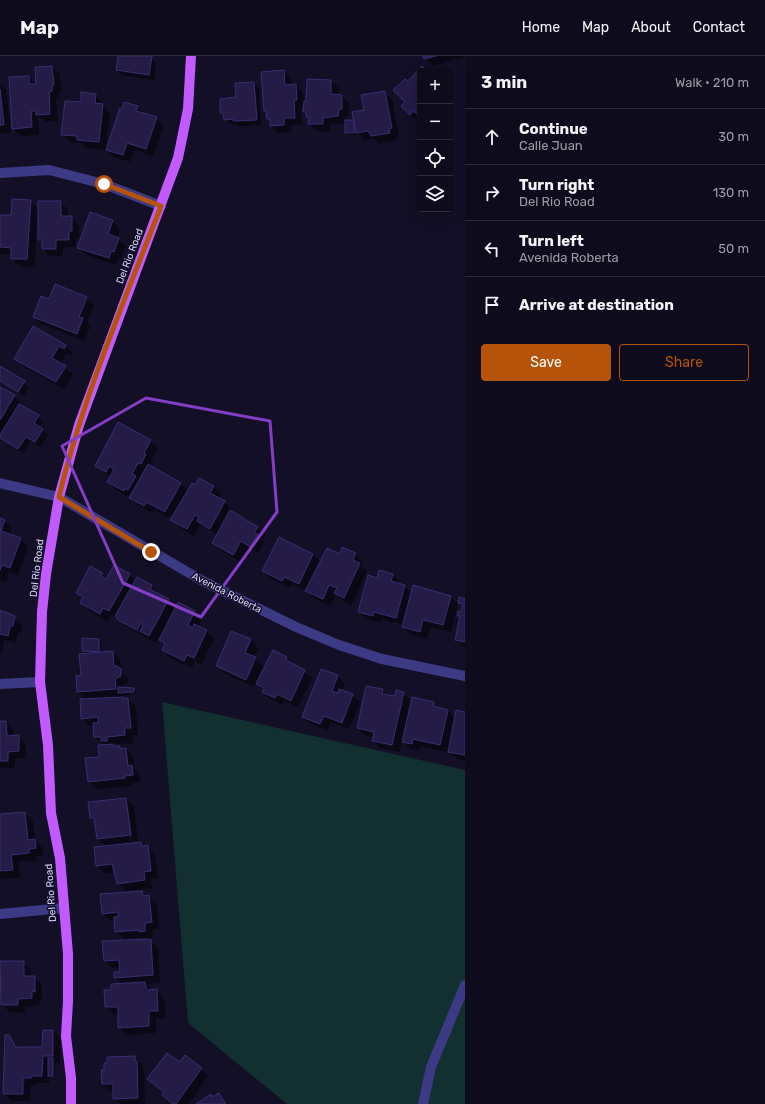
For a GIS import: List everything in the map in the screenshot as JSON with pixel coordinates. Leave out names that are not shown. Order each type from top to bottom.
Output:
[{"type":"main road","name":"Del Rio Road","points":[[71,1104],[71,1078],[66,1036],[68,954],[60,858],[51,813],[48,745],[40,682],[42,612],[46,574],[59,497],[68,461],[91,390],[170,182],[184,134],[190,89],[191,56]]},
{"type":"street","points":[[0,173],[49,170],[104,184],[161,206]]},
{"type":"street","name":"Avenida Roberta","points":[[0,483],[59,497],[201,580],[296,627],[339,645],[382,659],[465,676]]},
{"type":"street","points":[[0,684],[40,682]]},
{"type":"street","points":[[0,914],[63,908]]},
{"type":"street","points":[[423,1104],[431,1067],[465,985]]},
{"type":"highlighted area","points":[[146,398],[270,421],[277,512],[201,617],[123,583],[62,446]]},
{"type":"green space","points":[[162,702],[465,770],[465,1104],[287,1104],[188,1023]]},
{"type":"building","points":[[118,56],[152,56],[149,75],[116,70]]},
{"type":"building","points":[[423,56],[436,56],[424,59]]},
{"type":"building","points":[[52,66],[54,85],[52,85],[52,91],[49,92],[50,114],[36,115],[36,111],[31,111],[32,127],[12,129],[9,77],[29,76],[29,84],[36,84],[35,67]]},
{"type":"building","points":[[284,70],[285,85],[296,84],[297,100],[294,100],[295,118],[284,118],[284,125],[270,126],[270,119],[267,119],[266,111],[264,111],[261,72]]},
{"type":"building","points":[[417,71],[417,114],[413,111],[410,115],[401,106],[405,102],[393,90],[405,79],[408,81]]},
{"type":"building","points":[[307,79],[331,80],[331,94],[342,95],[342,109],[339,109],[338,116],[323,118],[323,124],[308,124],[309,117],[306,117],[306,112],[303,112],[304,101],[306,101]]},
{"type":"building","points":[[254,82],[257,120],[224,120],[223,113],[220,113],[220,99],[236,97],[235,83]]},
{"type":"building","points":[[0,89],[4,125],[0,125]]},
{"type":"building","points":[[385,91],[392,128],[389,129],[390,133],[371,136],[368,131],[356,133],[352,112],[364,110],[361,95]]},
{"type":"building","points":[[81,92],[96,94],[95,103],[103,104],[99,142],[77,140],[77,136],[61,135],[65,101],[81,102]]},
{"type":"building","points":[[124,102],[138,106],[136,111],[157,117],[146,149],[127,143],[123,155],[106,150],[120,108],[122,109]]},
{"type":"building","points":[[345,120],[354,120],[354,133],[345,133]]},
{"type":"building","points":[[12,199],[31,200],[27,259],[11,259],[11,248],[0,247],[0,215],[11,215]]},
{"type":"building","points":[[38,201],[61,201],[61,216],[72,216],[72,231],[69,231],[69,240],[56,240],[56,249],[42,249],[42,240],[38,240]]},
{"type":"building","points":[[90,212],[113,220],[108,234],[119,238],[114,252],[111,251],[109,258],[77,248]]},
{"type":"building","points":[[55,284],[87,297],[79,317],[83,318],[77,334],[33,317],[41,296],[49,299]]},
{"type":"building","points":[[33,326],[66,345],[64,349],[59,346],[52,358],[66,366],[56,382],[14,359]]},
{"type":"building","points":[[0,366],[25,381],[18,392],[0,381]]},
{"type":"building","points":[[0,387],[15,395],[0,420]]},
{"type":"building","points":[[19,404],[39,415],[34,423],[43,429],[35,442],[26,437],[18,449],[0,438],[0,435]]},
{"type":"building","points":[[118,422],[151,440],[144,453],[146,454],[141,464],[138,463],[132,474],[136,476],[128,490],[125,488],[124,491],[107,482],[114,469],[109,466],[106,472],[95,466]]},
{"type":"building","points":[[148,464],[181,483],[165,512],[146,502],[144,506],[129,498]]},
{"type":"building","points":[[199,478],[214,486],[210,493],[225,501],[210,529],[197,521],[199,517],[195,515],[187,529],[170,520],[192,483],[195,485]]},
{"type":"building","points":[[230,510],[258,527],[254,533],[258,534],[250,547],[241,541],[233,555],[212,543]]},
{"type":"building","points":[[0,518],[5,520],[1,531],[21,538],[10,568],[2,565],[0,570]]},
{"type":"building","points":[[279,537],[313,554],[299,584],[284,577],[282,581],[262,571]]},
{"type":"building","points":[[342,547],[356,553],[353,560],[360,563],[344,598],[334,593],[337,588],[329,585],[323,599],[305,591],[327,548],[340,554]]},
{"type":"building","points":[[114,565],[130,574],[109,611],[103,608],[100,614],[80,603],[83,597],[76,593],[90,566],[103,573],[101,576],[106,579]]},
{"type":"building","points":[[379,570],[393,574],[391,581],[405,585],[396,618],[374,612],[373,616],[358,612],[368,575],[377,578]]},
{"type":"building","points":[[137,577],[152,585],[150,589],[169,599],[149,636],[140,631],[143,625],[141,623],[137,630],[118,620],[115,616]]},
{"type":"building","points":[[413,585],[451,596],[443,625],[423,620],[420,632],[402,627]]},
{"type":"building","points":[[459,597],[465,599],[465,642],[455,640],[460,616],[457,616],[458,611],[461,612],[463,604],[458,603]]},
{"type":"building","points":[[178,602],[195,611],[188,625],[193,628],[194,624],[207,630],[194,658],[187,655],[184,661],[162,650],[165,643],[159,640]]},
{"type":"building","points":[[0,610],[15,616],[13,626],[10,626],[8,636],[0,634]]},
{"type":"building","points":[[231,631],[251,639],[245,653],[256,657],[246,680],[216,666]]},
{"type":"building","points":[[82,638],[99,639],[99,652],[82,651]]},
{"type":"building","points":[[273,650],[287,657],[286,660],[305,670],[291,701],[277,694],[275,698],[262,692],[264,688],[256,684]]},
{"type":"building","points":[[113,651],[114,666],[121,669],[121,676],[115,679],[116,689],[77,692],[76,676],[81,675],[79,654]]},
{"type":"building","points":[[321,669],[338,675],[332,691],[338,693],[339,689],[353,694],[342,723],[324,716],[320,724],[302,717]]},
{"type":"building","points":[[366,686],[383,689],[382,694],[395,696],[396,690],[404,692],[392,745],[372,741],[374,732],[357,728]]},
{"type":"building","points":[[118,687],[134,688],[134,692],[118,693]]},
{"type":"building","points":[[123,697],[123,699],[128,698],[131,728],[125,728],[125,735],[107,737],[107,741],[101,741],[101,737],[94,737],[93,723],[98,723],[98,717],[81,719],[80,699]]},
{"type":"building","points":[[412,697],[434,702],[433,706],[448,710],[440,745],[413,739],[412,744],[402,742]]},
{"type":"building","points":[[456,710],[465,712],[465,755],[448,752]]},
{"type":"building","points":[[0,721],[6,721],[7,736],[19,735],[19,751],[8,752],[8,761],[0,761]]},
{"type":"building","points":[[113,744],[113,746],[120,746],[120,749],[126,748],[128,766],[132,765],[133,775],[125,776],[125,778],[88,782],[85,758],[99,757],[98,745]]},
{"type":"building","points":[[126,798],[131,835],[97,839],[94,818],[90,818],[88,802]]},
{"type":"building","points":[[25,812],[28,840],[35,839],[36,848],[29,849],[29,853],[11,855],[13,870],[0,871],[0,814]]},
{"type":"building","points":[[141,842],[142,846],[148,845],[151,871],[144,872],[145,880],[117,884],[112,864],[96,866],[94,847]]},
{"type":"building","points":[[142,891],[143,896],[149,895],[152,922],[145,923],[145,931],[115,932],[114,917],[118,917],[118,912],[102,914],[100,894]]},
{"type":"building","points":[[151,939],[153,975],[114,978],[114,972],[120,972],[119,960],[104,961],[102,941]]},
{"type":"building","points":[[0,961],[24,961],[24,976],[35,976],[35,992],[32,991],[32,998],[18,999],[18,1005],[1,1005]]},
{"type":"building","points":[[145,982],[148,990],[157,989],[158,1011],[149,1011],[149,1026],[118,1028],[118,1007],[105,1007],[104,990],[111,990],[111,984]]},
{"type":"building","points":[[43,1030],[53,1030],[53,1056],[43,1056],[42,1076],[23,1078],[23,1094],[3,1094],[5,1035],[9,1035],[16,1047],[42,1047]]},
{"type":"building","points":[[167,1053],[180,1062],[185,1055],[202,1068],[176,1104],[173,1104],[162,1095],[164,1092],[147,1079]]},
{"type":"building","points":[[135,1056],[135,1061],[137,1061],[138,1098],[113,1099],[113,1084],[102,1084],[101,1070],[104,1070],[104,1063],[107,1063],[107,1057]]},
{"type":"building","points":[[48,1058],[53,1058],[53,1076],[48,1076]]},
{"type":"building","points":[[219,1093],[226,1104],[196,1104],[211,1094],[212,1097]]},
{"type":"route","points":[[104,184],[161,206],[91,390],[68,461],[59,497],[151,552]]}]
